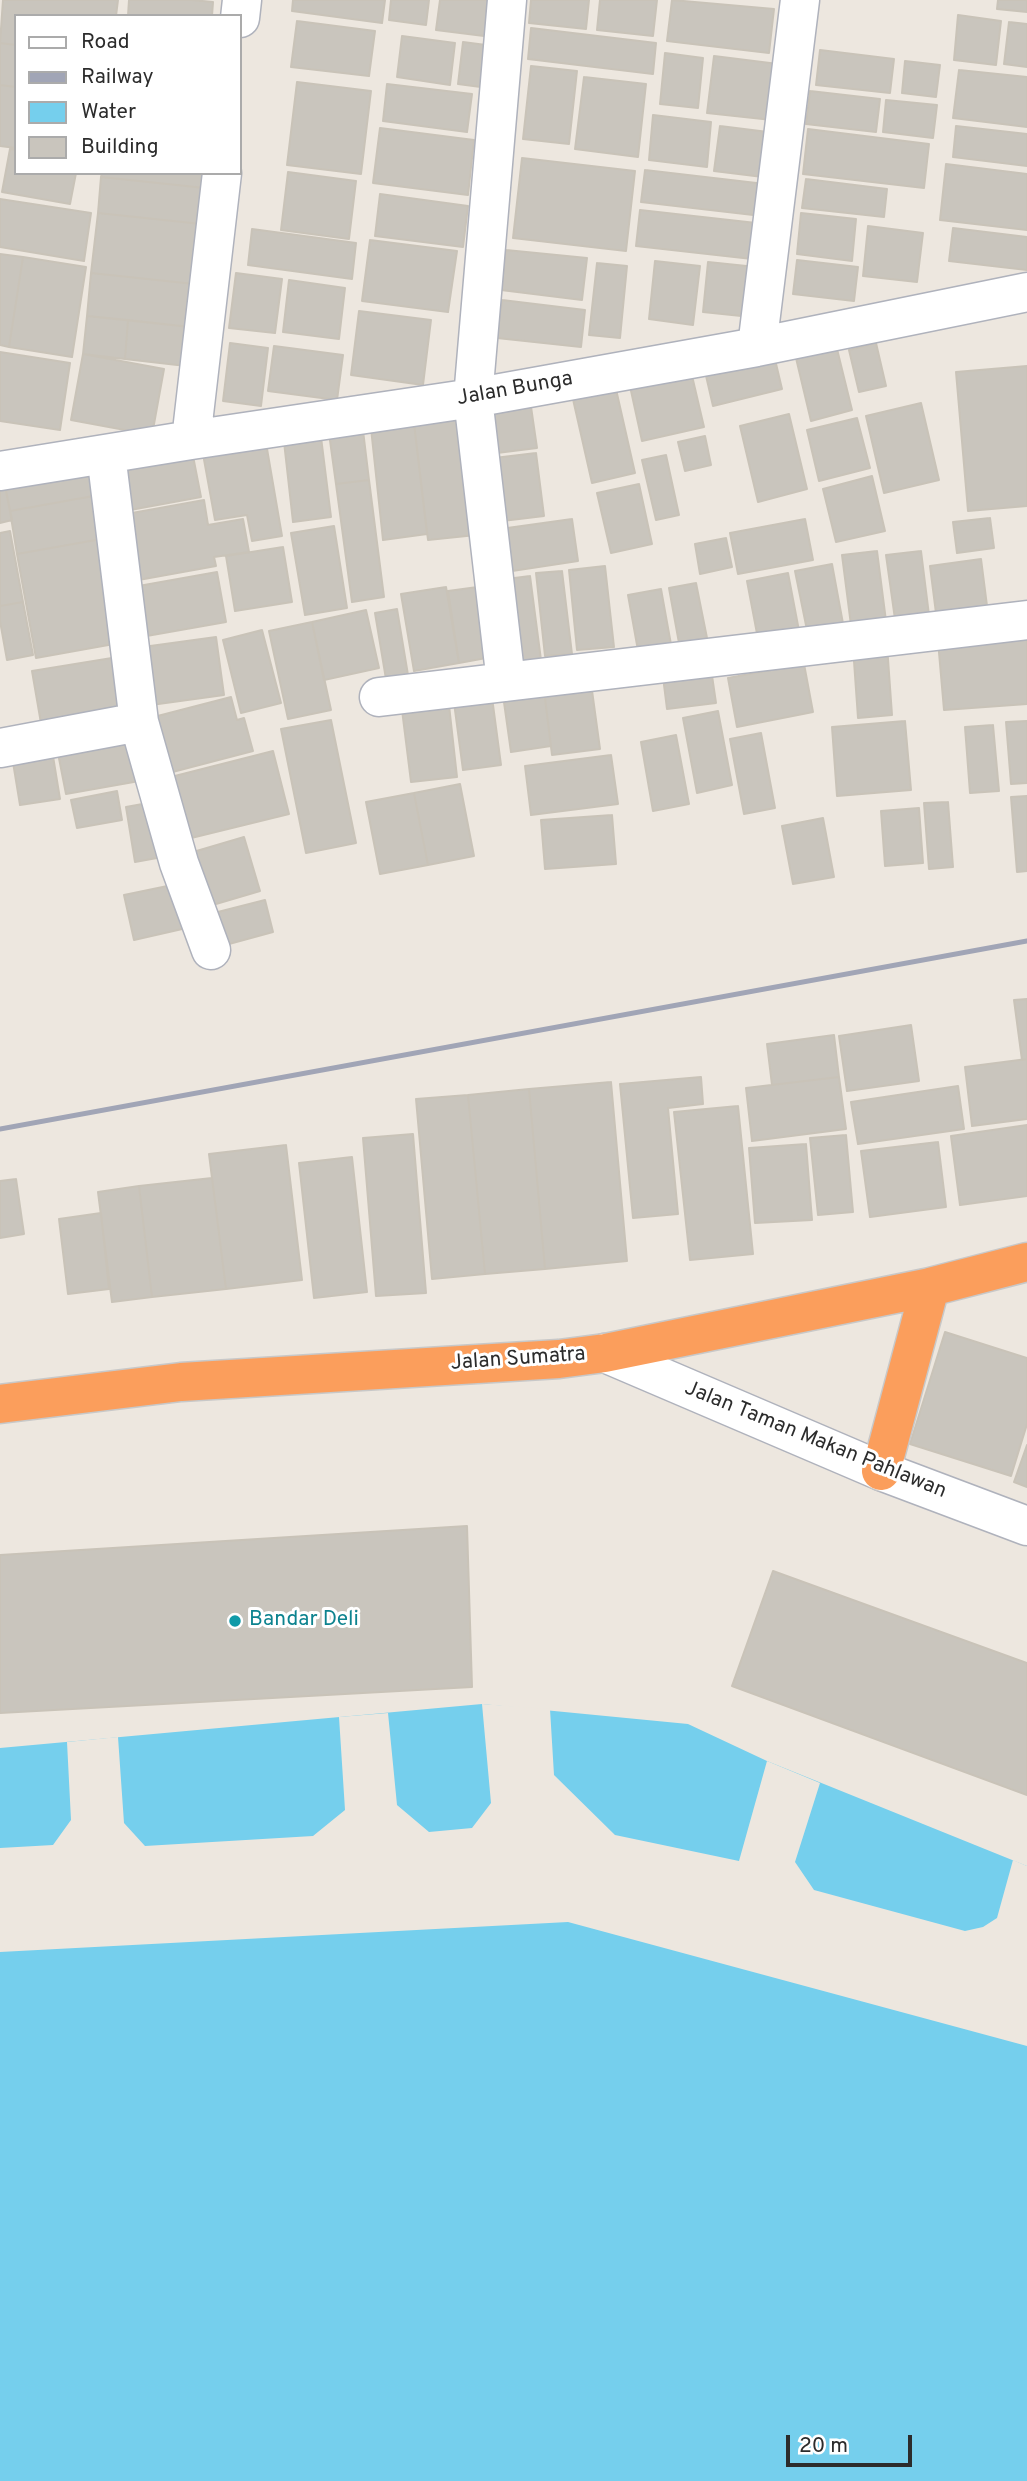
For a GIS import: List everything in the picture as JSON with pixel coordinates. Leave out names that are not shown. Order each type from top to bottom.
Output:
[{"type":"highway","name":"Jalan Sumatra","points":[[0,1404],[181,1382],[559,1359],[605,1353],[930,1287],[1027,1262]]},
{"type":"highway","points":[[881,1471],[930,1287]]},
{"type":"street","points":[[506,682],[473,398],[508,0]]},
{"type":"street","points":[[757,348],[800,0]]},
{"type":"street","points":[[191,440],[222,175]]},
{"type":"street","name":"Jalan Bunga","points":[[0,471],[473,398],[757,348],[1027,292]]},
{"type":"street","points":[[106,454],[139,722],[179,863],[211,950]]},
{"type":"street","points":[[379,697],[1027,620]]},
{"type":"street","points":[[0,748],[139,722]]},
{"type":"street","name":"Jalan Taman Makan Pahlawan","points":[[605,1353],[881,1471],[1027,1526]]},
{"type":"water","points":[[482,1704],[688,1724],[767,1761],[1027,1866],[1027,2481],[0,2481],[0,1748]]},
{"type":"pier","points":[[482,1704],[550,1709],[554,1775],[615,1835],[739,1861],[767,1761],[820,1783],[795,1862],[814,1890],[965,1931],[983,1927],[997,1918],[1013,1860],[1027,1866],[1027,2046],[568,1922],[0,1952],[0,1848],[53,1845],[71,1820],[67,1742],[118,1737],[124,1823],[145,1846],[313,1836],[345,1810],[339,1717],[388,1713],[397,1805],[429,1832],[472,1828],[491,1803]]},
{"type":"building","points":[[3,0],[118,0],[116,14],[14,14],[14,45],[0,43]]},
{"type":"building","points":[[129,0],[213,2],[212,14],[128,14]]},
{"type":"building","points":[[293,0],[385,0],[382,23],[292,11]]},
{"type":"building","points":[[391,0],[429,0],[426,25],[389,20]]},
{"type":"building","points":[[440,0],[504,0],[500,38],[436,30]]},
{"type":"building","points":[[531,0],[589,0],[586,29],[529,23]]},
{"type":"building","points":[[600,0],[657,0],[653,36],[597,30]]},
{"type":"building","points":[[672,0],[774,9],[769,53],[667,41]]},
{"type":"building","points":[[998,0],[1027,0],[1027,12],[997,9]]},
{"type":"building","points":[[958,15],[1001,21],[996,65],[954,60]]},
{"type":"building","points":[[297,21],[375,31],[369,76],[291,67]]},
{"type":"building","points":[[1009,22],[1027,24],[1027,67],[1004,64]]},
{"type":"building","points":[[531,28],[656,43],[653,74],[528,59]]},
{"type":"building","points":[[402,36],[455,43],[450,85],[397,77]]},
{"type":"building","points":[[463,42],[501,47],[496,89],[458,84]]},
{"type":"building","points":[[0,43],[14,45],[14,87],[0,85]]},
{"type":"building","points":[[820,50],[894,59],[890,93],[816,85]]},
{"type":"building","points":[[665,53],[703,58],[698,108],[660,104]]},
{"type":"building","points":[[714,56],[778,64],[772,120],[707,113]]},
{"type":"building","points":[[905,61],[940,65],[936,97],[902,93]]},
{"type":"building","points":[[531,66],[577,71],[569,144],[523,139]]},
{"type":"building","points":[[959,70],[1027,77],[1027,127],[953,118]]},
{"type":"building","points":[[584,77],[646,84],[638,157],[575,149]]},
{"type":"building","points":[[297,82],[371,91],[361,174],[287,165]]},
{"type":"building","points":[[387,84],[472,94],[467,132],[383,121]]},
{"type":"building","points":[[0,85],[14,87],[14,148],[0,146]]},
{"type":"building","points":[[810,91],[880,99],[876,132],[806,124]]},
{"type":"building","points":[[886,100],[937,105],[933,138],[883,132]]},
{"type":"building","points":[[653,115],[711,122],[707,167],[649,160]]},
{"type":"building","points":[[720,126],[776,133],[771,178],[714,171]]},
{"type":"building","points":[[956,126],[1027,134],[1027,166],[953,157]]},
{"type":"building","points":[[380,128],[474,140],[468,195],[373,183]]},
{"type":"building","points":[[808,129],[929,144],[924,188],[803,174]]},
{"type":"building","points":[[10,149],[14,150],[14,175],[76,175],[70,204],[2,192]]},
{"type":"building","points":[[522,158],[635,171],[626,251],[513,238]]},
{"type":"building","points":[[946,164],[1027,174],[1027,230],[940,220]]},
{"type":"building","points":[[645,170],[765,184],[762,216],[641,202]]},
{"type":"building","points":[[288,172],[356,181],[349,239],[281,230]]},
{"type":"building","points":[[102,175],[206,175],[205,188]]},
{"type":"building","points":[[101,177],[205,188],[201,224],[98,213]]},
{"type":"building","points":[[806,179],[887,189],[884,217],[802,208]]},
{"type":"building","points":[[380,194],[468,206],[463,247],[375,236]]},
{"type":"building","points":[[0,199],[91,213],[84,261],[0,247]]},
{"type":"building","points":[[640,210],[765,224],[761,260],[636,246]]},
{"type":"building","points":[[98,213],[201,224],[194,284],[91,273]]},
{"type":"building","points":[[801,213],[856,219],[852,261],[797,254]]},
{"type":"building","points":[[868,226],[923,233],[917,282],[863,276]]},
{"type":"building","points":[[953,228],[1027,237],[1027,270],[949,261]]},
{"type":"building","points":[[252,229],[356,243],[352,279],[248,265]]},
{"type":"building","points":[[370,240],[457,251],[448,312],[362,301]]},
{"type":"building","points":[[506,250],[587,258],[582,300],[501,290]]},
{"type":"building","points":[[0,254],[23,257],[9,347],[0,345]]},
{"type":"building","points":[[23,257],[86,267],[72,357],[9,347]]},
{"type":"building","points":[[797,260],[858,267],[854,301],[793,294]]},
{"type":"building","points":[[655,261],[700,266],[693,325],[649,319]]},
{"type":"building","points":[[708,262],[756,267],[751,317],[703,312]]},
{"type":"building","points":[[597,263],[627,266],[620,338],[589,335]]},
{"type":"building","points":[[91,273],[194,284],[190,327],[87,316]]},
{"type":"building","points":[[236,273],[282,279],[275,333],[229,328]]},
{"type":"building","points":[[289,280],[345,288],[339,339],[283,332]]},
{"type":"building","points":[[502,300],[585,310],[581,347],[497,338]]},
{"type":"building","points":[[359,311],[431,320],[423,385],[351,375]]},
{"type":"building","points":[[87,316],[128,320],[125,359],[83,354]]},
{"type":"building","points":[[128,320],[190,327],[186,366],[125,359]]},
{"type":"building","points":[[230,343],[268,348],[261,406],[223,401]]},
{"type":"building","points":[[876,343],[886,386],[859,392],[849,350]]},
{"type":"building","points":[[274,346],[343,355],[337,400],[268,391]]},
{"type":"building","points":[[837,349],[852,410],[811,421],[796,358]]},
{"type":"building","points":[[773,351],[782,389],[713,406],[704,367]]},
{"type":"building","points":[[0,352],[70,363],[60,430],[0,421]]},
{"type":"building","points":[[83,354],[164,369],[152,435],[71,420]]},
{"type":"building","points":[[689,363],[704,427],[642,441],[628,377]]},
{"type":"building","points":[[1027,366],[1027,506],[968,511],[956,372]]},
{"type":"building","points":[[613,376],[635,473],[592,483],[570,386]]},
{"type":"building","points":[[529,393],[537,448],[489,454],[481,399]]},
{"type":"building","points":[[921,403],[939,480],[884,493],[866,416]]},
{"type":"building","points":[[461,404],[476,535],[428,540],[413,415]]},
{"type":"building","points":[[789,414],[807,489],[758,502],[740,426]]},
{"type":"building","points":[[413,415],[427,534],[383,540],[370,419]]},
{"type":"building","points":[[857,418],[870,468],[819,481],[807,430]]},
{"type":"building","points":[[362,422],[369,480],[336,484],[328,426]]},
{"type":"building","points":[[320,429],[331,517],[293,522],[283,433]]},
{"type":"building","points":[[705,436],[711,465],[685,471],[678,442]]},
{"type":"building","points":[[266,443],[282,536],[252,541],[247,515],[215,520],[203,454]]},
{"type":"building","points":[[536,453],[544,516],[494,522],[486,459]]},
{"type":"building","points":[[666,455],[679,515],[656,520],[642,460]]},
{"type":"building","points":[[193,456],[201,497],[125,511],[117,471]]},
{"type":"building","points":[[92,460],[99,495],[10,511],[3,476]]},
{"type":"building","points":[[3,476],[12,520],[0,523],[0,477]]},
{"type":"building","points":[[872,476],[885,531],[836,542],[823,489]]},
{"type":"building","points":[[369,480],[384,597],[352,602],[336,484]]},
{"type":"building","points":[[639,484],[652,544],[611,553],[597,493]]},
{"type":"building","points":[[99,495],[107,538],[17,554],[10,511]]},
{"type":"building","points":[[204,500],[208,525],[243,519],[249,552],[214,557],[216,566],[133,581],[121,515]]},
{"type":"building","points":[[990,518],[994,548],[957,553],[953,522]]},
{"type":"building","points":[[572,519],[578,561],[499,573],[493,530]]},
{"type":"building","points":[[805,519],[813,560],[738,574],[730,533]]},
{"type":"building","points":[[334,526],[347,608],[305,615],[291,533]]},
{"type":"building","points":[[10,531],[23,602],[0,606],[0,533]]},
{"type":"building","points":[[107,538],[125,642],[36,658],[17,554]]},
{"type":"building","points":[[726,538],[732,567],[700,574],[695,544]]},
{"type":"building","points":[[283,547],[292,602],[235,611],[226,556]]},
{"type":"building","points":[[877,551],[886,621],[851,625],[842,555]]},
{"type":"building","points":[[921,551],[929,615],[895,619],[886,555]]},
{"type":"building","points":[[981,559],[987,606],[936,613],[930,566]]},
{"type":"building","points":[[832,564],[844,629],[808,635],[795,571]]},
{"type":"building","points":[[605,566],[614,647],[577,650],[569,570]]},
{"type":"building","points":[[562,571],[572,654],[545,656],[536,573]]},
{"type":"building","points":[[217,572],[226,622],[141,637],[133,587]]},
{"type":"building","points":[[788,573],[800,636],[759,644],[747,581]]},
{"type":"building","points":[[530,576],[541,660],[510,665],[499,580]]},
{"type":"building","points":[[696,583],[707,638],[679,643],[669,588]]},
{"type":"building","points":[[485,586],[497,656],[459,663],[448,591]]},
{"type":"building","points":[[446,587],[459,663],[414,671],[401,594]]},
{"type":"building","points":[[661,589],[672,650],[639,656],[628,595]]},
{"type":"building","points":[[23,602],[33,655],[7,660],[0,606]]},
{"type":"building","points":[[397,609],[408,675],[386,679],[375,613]]},
{"type":"building","points":[[366,610],[379,668],[324,680],[312,622]]},
{"type":"building","points":[[312,622],[331,710],[288,719],[269,631]]},
{"type":"building","points":[[262,630],[281,703],[241,713],[223,640]]},
{"type":"building","points":[[1027,634],[1027,704],[944,710],[938,641]]},
{"type":"building","points":[[216,637],[224,695],[151,705],[143,647]]},
{"type":"building","points":[[887,645],[892,715],[858,718],[853,647]]},
{"type":"building","points":[[118,657],[127,716],[42,729],[32,671]]},
{"type":"building","points":[[710,662],[716,703],[667,709],[662,669]]},
{"type":"building","points":[[804,664],[813,712],[737,727],[728,678]]},
{"type":"building","points":[[590,676],[600,749],[552,755],[543,682]]},
{"type":"building","points":[[543,682],[551,746],[511,752],[502,688]]},
{"type":"building","points":[[491,690],[501,765],[463,770],[453,695]]},
{"type":"building","points":[[448,696],[457,777],[411,782],[401,702]]},
{"type":"building","points":[[231,697],[237,720],[244,718],[253,751],[161,775],[146,719]]},
{"type":"building","points":[[718,711],[732,785],[697,793],[683,718]]},
{"type":"building","points":[[331,720],[356,843],[306,853],[281,729]]},
{"type":"building","points":[[905,721],[911,790],[837,796],[832,727]]},
{"type":"building","points":[[1027,721],[1027,783],[1011,784],[1006,722]]},
{"type":"building","points":[[993,725],[999,791],[970,793],[965,727]]},
{"type":"building","points":[[135,728],[145,780],[66,794],[56,743]]},
{"type":"building","points":[[761,733],[775,808],[744,814],[730,739]]},
{"type":"building","points":[[676,735],[689,804],[653,811],[641,742]]},
{"type":"building","points":[[51,744],[60,799],[20,805],[11,750]]},
{"type":"building","points":[[273,751],[289,814],[179,841],[163,779]]},
{"type":"building","points":[[611,755],[618,804],[531,815],[525,766]]},
{"type":"building","points":[[460,784],[474,856],[428,865],[414,793]]},
{"type":"building","points":[[117,791],[122,820],[77,828],[71,800]]},
{"type":"building","points":[[414,793],[428,865],[380,874],[366,802]]},
{"type":"building","points":[[1027,796],[1027,871],[1017,872],[1011,797]]},
{"type":"building","points":[[948,802],[953,867],[929,869],[924,803]]},
{"type":"building","points":[[148,803],[157,858],[135,862],[126,807]]},
{"type":"building","points":[[919,808],[923,863],[885,866],[881,811]]},
{"type":"building","points":[[612,815],[616,864],[545,869],[541,820]]},
{"type":"building","points":[[823,818],[834,877],[793,884],[782,826]]},
{"type":"building","points":[[244,837],[260,891],[199,909],[183,855]]},
{"type":"building","points":[[182,883],[191,927],[134,940],[124,895]]},
{"type":"building","points":[[265,900],[273,932],[218,947],[210,914]]},
{"type":"building","points":[[1027,999],[1027,1059],[1022,1060],[1014,1000]]},
{"type":"building","points":[[911,1025],[919,1081],[847,1091],[839,1036]]},
{"type":"building","points":[[834,1035],[839,1077],[772,1085],[767,1044]]},
{"type":"building","points":[[1027,1059],[1027,1119],[972,1126],[965,1067]]},
{"type":"building","points":[[701,1077],[703,1104],[668,1108],[678,1214],[633,1218],[620,1084]]},
{"type":"building","points":[[839,1077],[846,1129],[752,1141],[746,1088]]},
{"type":"building","points":[[611,1082],[627,1261],[545,1269],[529,1089]]},
{"type":"building","points":[[958,1086],[964,1129],[858,1144],[851,1102]]},
{"type":"building","points":[[529,1089],[545,1269],[485,1274],[468,1095]]},
{"type":"building","points":[[468,1095],[485,1274],[432,1279],[416,1099]]},
{"type":"building","points":[[738,1106],[753,1254],[690,1260],[674,1112]]},
{"type":"building","points":[[1027,1125],[1027,1196],[960,1205],[951,1136]]},
{"type":"building","points":[[413,1134],[426,1293],[376,1296],[363,1138]]},
{"type":"building","points":[[846,1135],[853,1212],[818,1215],[810,1138]]},
{"type":"building","points":[[938,1142],[946,1207],[870,1217],[861,1151]]},
{"type":"building","points":[[806,1144],[812,1220],[755,1223],[749,1148]]},
{"type":"building","points":[[286,1145],[302,1280],[226,1289],[209,1154]]},
{"type":"building","points":[[352,1157],[367,1292],[314,1298],[299,1163]]},
{"type":"building","points":[[212,1178],[226,1289],[152,1297],[139,1186]]},
{"type":"building","points":[[16,1179],[24,1234],[0,1238],[0,1181]]},
{"type":"building","points":[[139,1186],[152,1297],[112,1302],[98,1192]]},
{"type":"building","points":[[101,1213],[109,1289],[68,1294],[59,1219]]},
{"type":"building","points":[[945,1332],[1027,1358],[1027,1424],[1011,1476],[910,1444]]},
{"type":"building","points":[[1027,1445],[1027,1487],[1014,1482]]},
{"type":"building","name":"Bandar Deli","points":[[467,1526],[472,1687],[0,1713],[0,1555]]},
{"type":"building","points":[[773,1571],[1027,1663],[1027,1795],[732,1686]]},
{"type":"railway","points":[[0,1129],[1027,941]]},
{"type":"place","name":"Bandar Deli","points":[[235,1621]]}]
